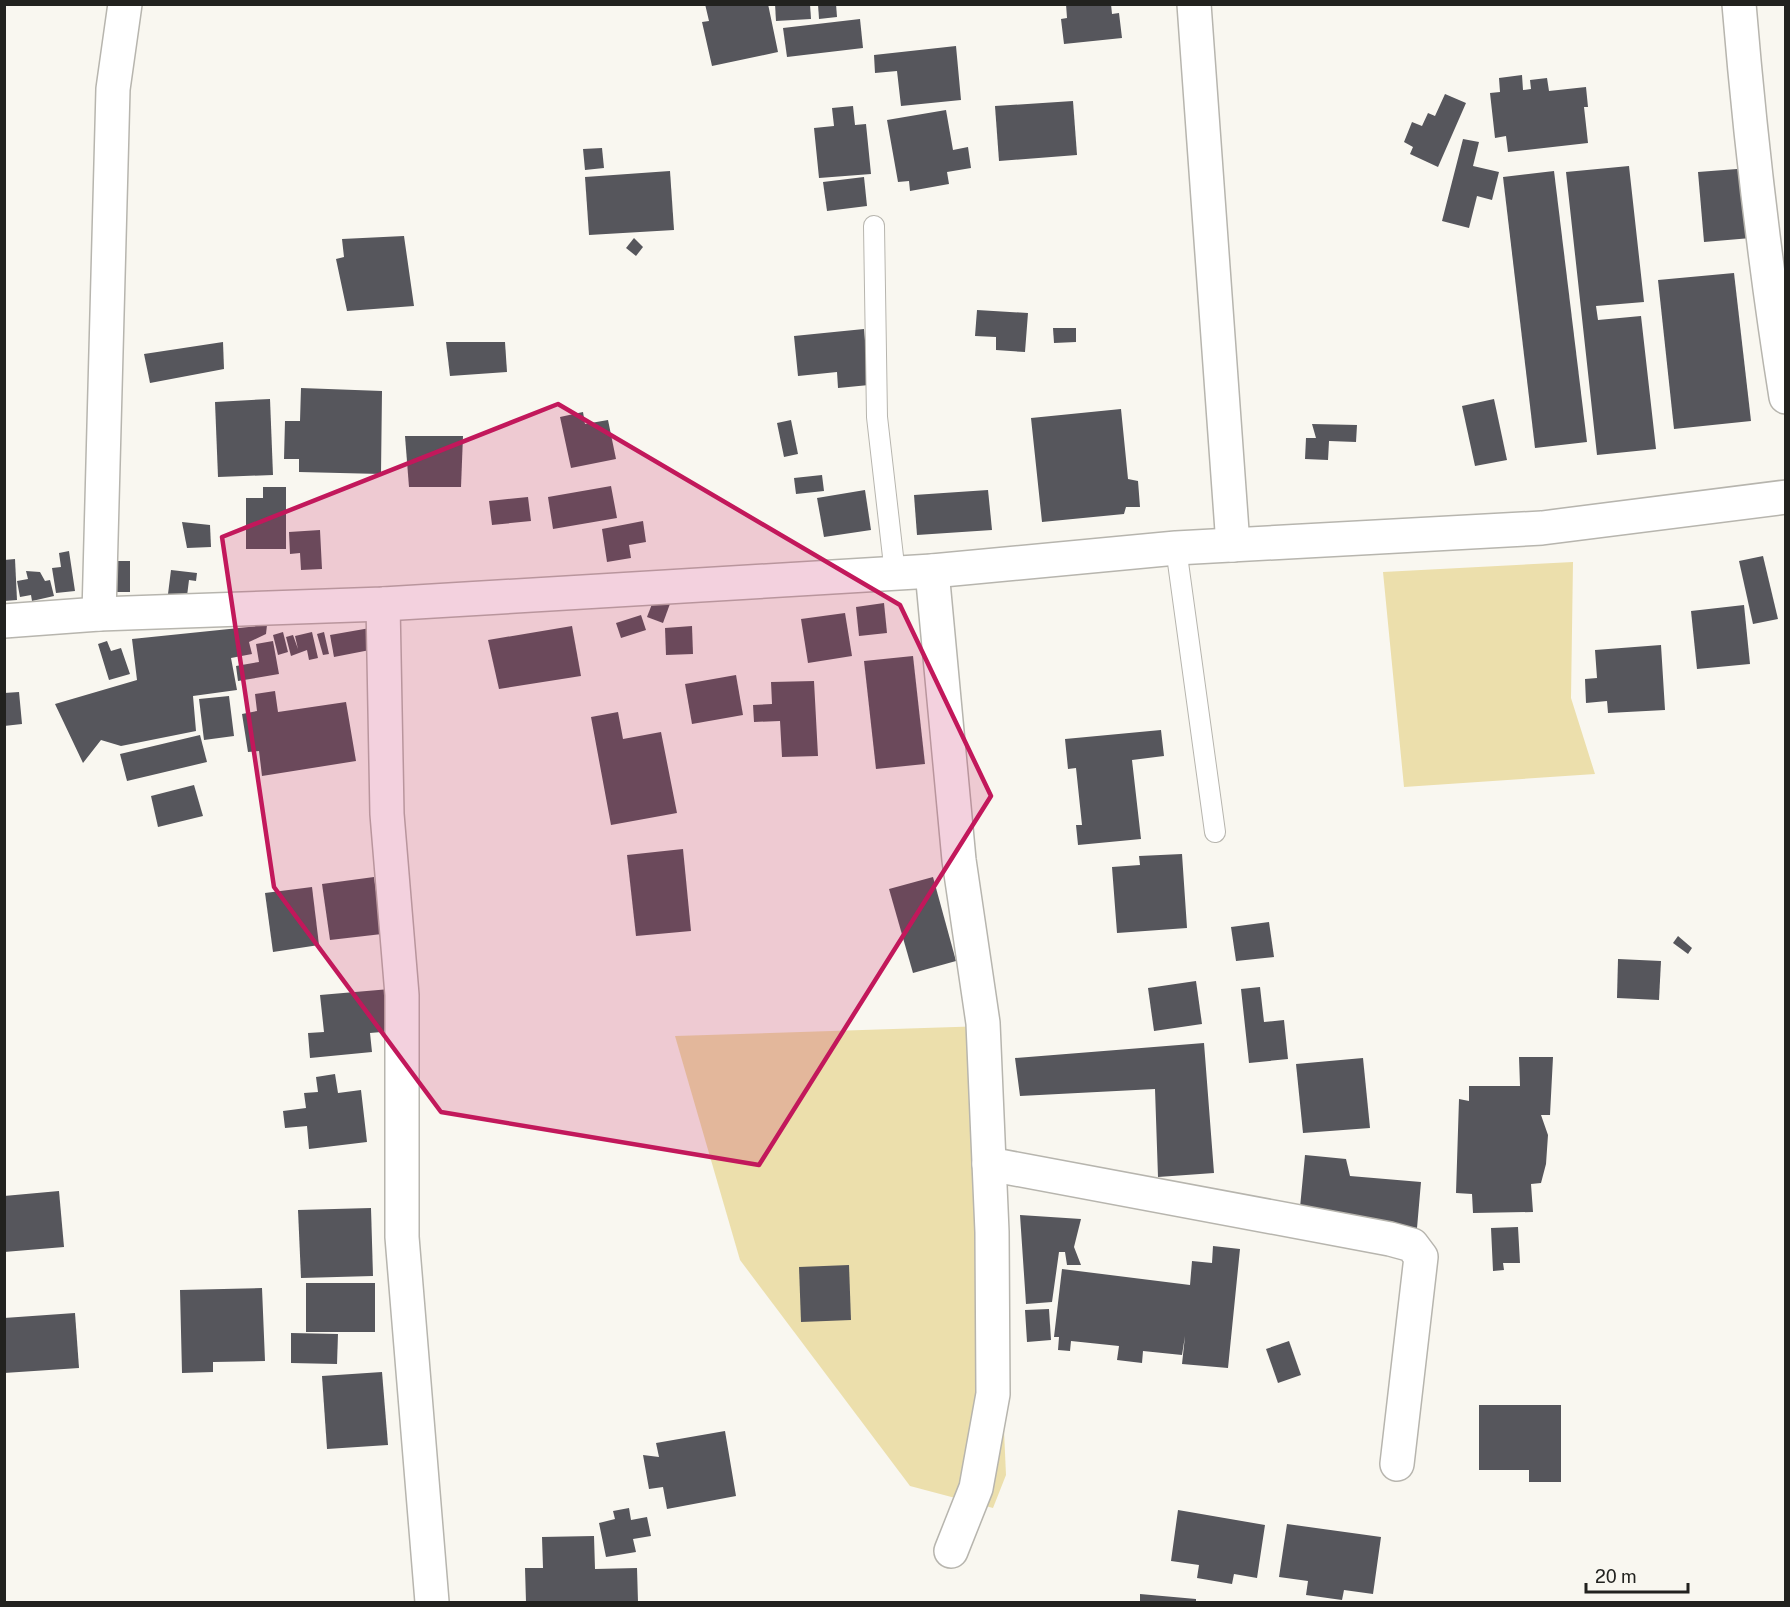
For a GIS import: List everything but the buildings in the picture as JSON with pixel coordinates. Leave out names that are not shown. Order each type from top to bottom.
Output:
[{"type":"street","points":[[99,614],[113,89],[125,4]]},
{"type":"street","points":[[1194,4],[1233,545]]},
{"type":"street","points":[[1739,4],[1764,264],[1785,397]]},
{"type":"street","points":[[4,621],[99,614],[383,604],[932,572],[1176,548],[1542,528],[1785,497]]},
{"type":"street","points":[[932,572],[959,860],[982,1023],[989,1164],[993,1394],[976,1488],[951,1551]]},
{"type":"street","points":[[383,604],[387,814],[402,995],[402,1237],[432,1602]]},
{"type":"street","points":[[989,1164],[1412,1245],[1420,1257],[1397,1464]]},
{"type":"lane","points":[[874,226],[876,417],[895,574]]},
{"type":"lane","points":[[1176,548],[1215,832]]},
{"type":"highlighted area","points":[[558,404],[900,605],[991,796],[759,1165],[441,1112],[274,887],[222,537]]},
{"type":"shaded area","points":[[1573,562],[1571,698],[1595,774],[1404,787],[1383,572]]},
{"type":"shaded area","points":[[986,1026],[1006,1475],[993,1508],[910,1486],[740,1260],[675,1036]]}]
